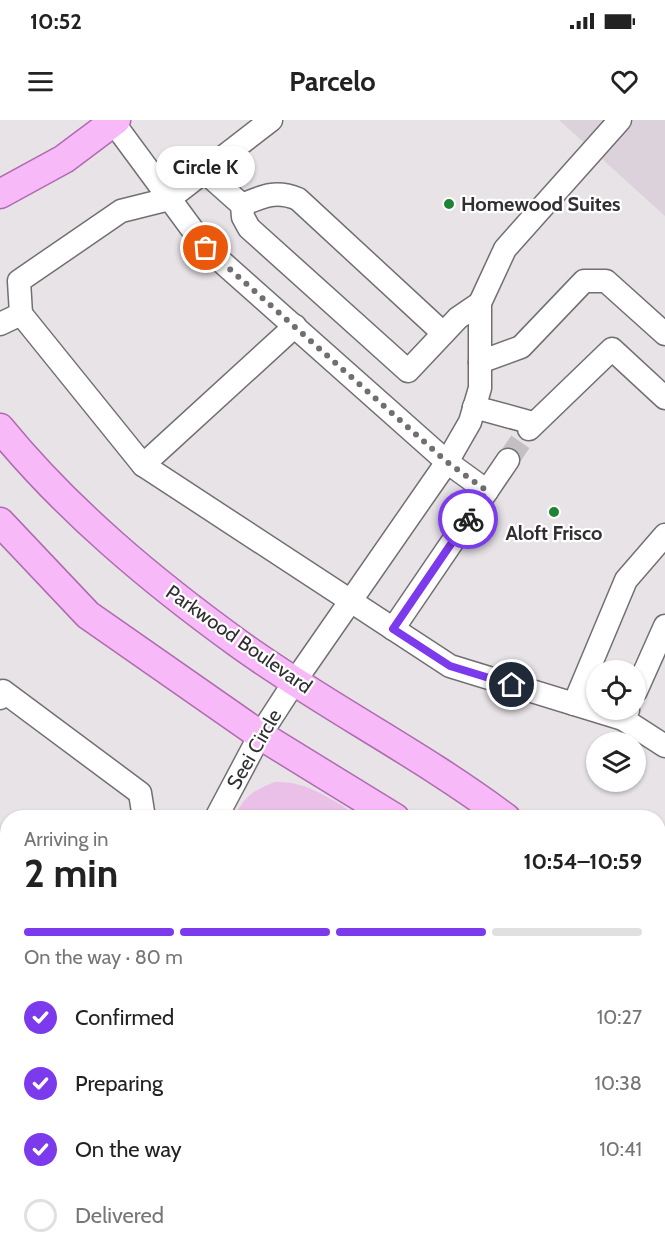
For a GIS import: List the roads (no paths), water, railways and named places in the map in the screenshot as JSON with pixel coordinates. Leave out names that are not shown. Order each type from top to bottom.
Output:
[{"type":"main road","points":[[0,194],[64,159],[114,121]]},
{"type":"main road","name":"Parkwood Boulevard","points":[[0,428],[38,473],[133,561],[239,645],[417,756],[495,810]]},
{"type":"main road","points":[[0,522],[88,615],[260,735],[382,810]]},
{"type":"street","points":[[271,120],[169,199],[121,211],[19,281],[21,314],[143,465],[450,666],[586,706]]},
{"type":"street","points":[[206,172],[221,189],[242,205],[243,218],[249,228],[408,372],[458,318],[480,303],[504,249],[620,120]]},
{"type":"street","points":[[114,121],[206,248],[447,462],[487,491]]},
{"type":"street","points":[[242,205],[270,194],[282,192],[298,199],[443,333]]},
{"type":"street","points":[[480,362],[521,347],[584,281],[606,281],[665,334]]},
{"type":"street","name":"Seei Circle","points":[[220,810],[260,735],[294,681],[447,462],[470,422],[480,388],[480,303]]},
{"type":"street","points":[[0,324],[21,314]]},
{"type":"street","points":[[143,465],[295,326]]},
{"type":"street","points":[[474,407],[531,426],[612,350],[665,398]]},
{"type":"street","points":[[393,629],[508,460]]},
{"type":"street","points":[[574,704],[626,580],[665,534]]},
{"type":"street","points":[[646,669],[665,626]]},
{"type":"street","points":[[0,698],[3,691],[140,793],[143,810]]},
{"type":"street","points":[[633,720],[665,746]]},
{"type":"tunnel","points":[[508,460],[529,429]]},
{"type":"place","name":"Homewood Suites","points":[[449,204]]},
{"type":"place","name":"Circle K","points":[[206,248]]},
{"type":"place","name":"Aloft Frisco","points":[[554,512]]}]
